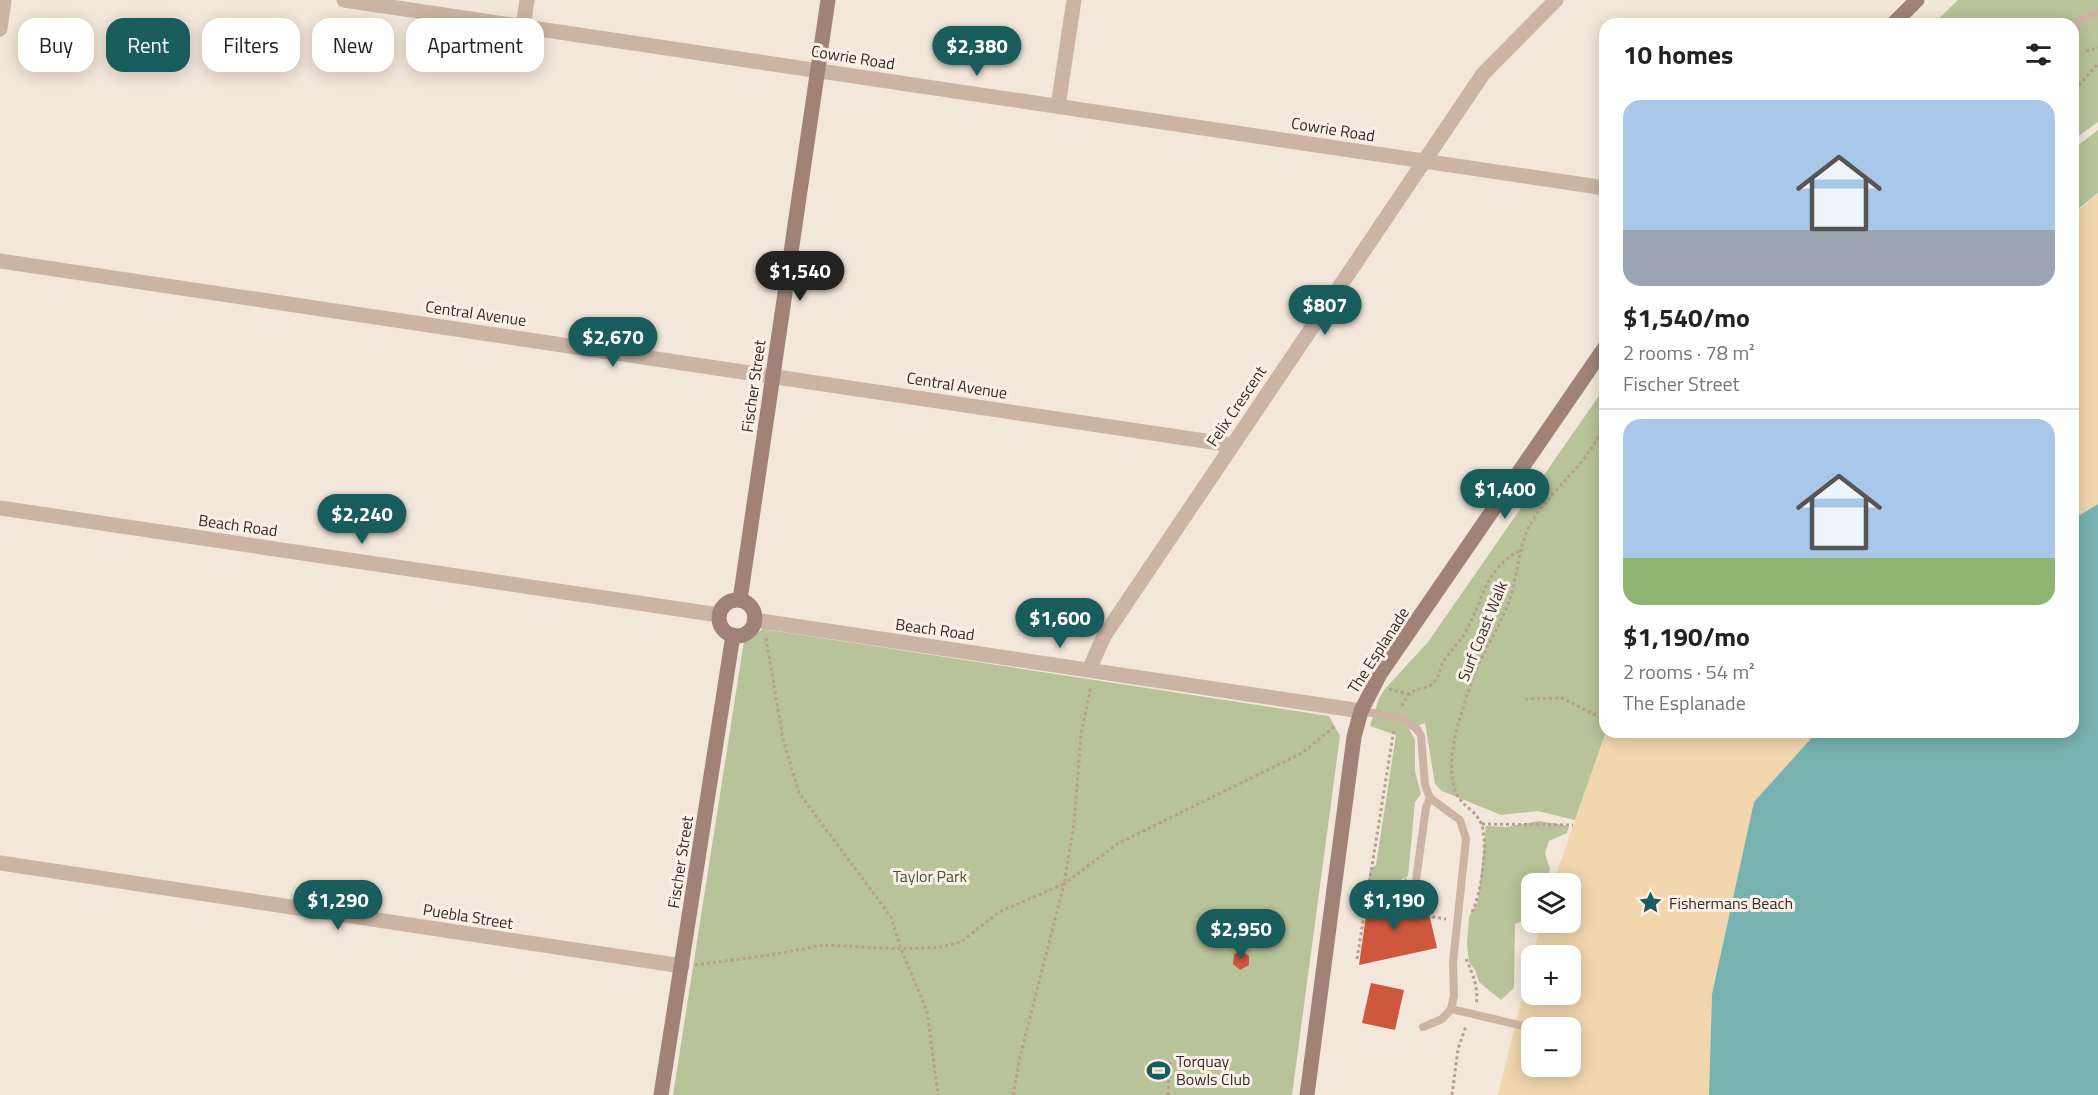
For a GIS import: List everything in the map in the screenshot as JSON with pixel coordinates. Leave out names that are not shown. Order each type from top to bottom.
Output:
[{"type":"street","points":[[0,29],[4,0]]},
{"type":"street","name":"Cowrie Road","points":[[344,0],[468,18]]},
{"type":"street","points":[[524,18],[526,0]]},
{"type":"street","name":"Fischer Street","points":[[740,600],[828,0]]},
{"type":"street","points":[[1058,106],[1074,0]]},
{"type":"street","name":"Felix Crescent","points":[[1092,670],[1104,636],[1483,74],[1557,0]]},
{"type":"street","points":[[1899,18],[1917,0]]},
{"type":"street","name":"Cowrie Road","points":[[544,29],[1599,187]]},
{"type":"street","name":"Central Avenue","points":[[0,261],[1232,445]]},
{"type":"street","name":"The Esplanade","points":[[1307,1095],[1354,737],[1361,711],[1380,674],[1599,356]]},
{"type":"street","name":"Beach Road","points":[[0,508],[719,615]]},
{"type":"street","points":[[740,600],[751,607],[761,621],[747,632],[733,635],[722,629],[719,615],[726,604],[740,600]]},
{"type":"street","name":"Beach Road","points":[[761,621],[1361,711]]},
{"type":"street","name":"Fischer Street","points":[[661,1095],[733,635]]},
{"type":"street","name":"Puebla Street","points":[[0,863],[681,966]]},
{"type":"lane","points":[[2079,22],[2098,12]]},
{"type":"lane","points":[[1361,711],[1402,718],[1417,729],[1421,736],[1425,785],[1430,798],[1460,820],[1466,839],[1453,963],[1454,996],[1451,1009],[1442,1019],[1423,1027]]},
{"type":"lane","points":[[1416,880],[1426,807],[1430,798]]},
{"type":"lane","points":[[1451,1009],[1521,1025]]},
{"type":"path","points":[[2079,84],[2098,64]]},
{"type":"path","name":"Surf Coast Walk","points":[[1482,824],[1472,810],[1461,801],[1452,779],[1452,761],[1458,725],[1473,679],[1500,625],[1510,599],[1521,550],[1530,525],[1548,497],[1593,445],[1599,432]]},
{"type":"path","points":[[761,621],[783,739],[799,793],[891,917],[901,949],[927,1011],[938,1095]]},
{"type":"path","points":[[1014,1095],[1020,1057],[1064,884],[1074,824],[1081,734],[1092,670]]},
{"type":"path","points":[[1525,699],[1562,698],[1599,717]]},
{"type":"path","points":[[681,966],[759,957],[823,945],[901,949],[941,947],[961,942],[999,912],[1064,884],[1118,844],[1302,753],[1335,726]]},
{"type":"path","points":[[1467,921],[1478,901],[1484,868],[1482,824],[1573,825]]},
{"type":"path","points":[[1370,885],[1386,886],[1406,879],[1424,881],[1433,917],[1451,920]]},
{"type":"path","points":[[1466,952],[1478,996],[1476,1005]]},
{"type":"path","points":[[1452,1095],[1458,1049],[1464,1027],[1473,1021]]},
{"type":"path","points":[[1168,1095],[1170,1060]]},
{"type":"green space","points":[[1958,0],[2098,0],[2098,122],[2079,136],[2079,18],[1939,18]]},
{"type":"green space","points":[[2098,130],[2098,193],[2079,208],[2079,144]]},
{"type":"green space","points":[[1599,396],[1599,738],[1604,738],[1575,820],[1538,811],[1501,815],[1442,791],[1435,784],[1425,723],[1409,729],[1415,740],[1415,771],[1421,794],[1415,802],[1408,876],[1393,882],[1373,884],[1368,882],[1370,869],[1376,865],[1396,735],[1370,726],[1384,690],[1428,642]]},
{"type":"green space","name":"Taylor Park","points":[[763,629],[1329,716],[1340,736],[1292,1095],[673,1095],[744,641]]},
{"type":"green space","points":[[1539,821],[1569,826],[1567,833],[1549,841],[1545,853],[1550,869],[1549,873],[1521,873],[1521,921],[1515,924],[1514,988],[1501,1000],[1479,982],[1469,962],[1467,945],[1469,917],[1478,901],[1486,826],[1506,827]]},
{"type":"sand","points":[[2098,194],[2098,504],[2079,515],[2079,210]]},
{"type":"sand","name":"Fishermans Beach","points":[[1604,738],[1812,738],[1754,803],[1712,994],[1709,1095],[1498,1095],[1521,1002],[1521,1005],[1581,1005],[1581,945],[1536,945],[1538,933],[1581,933],[1581,873],[1557,873]]},
{"type":"water","points":[[2098,504],[2098,1095],[1709,1095],[1712,994],[1754,802],[1812,738],[2079,738],[2079,515]]},
{"type":"building","points":[[1384,887],[1391,917],[1428,909],[1437,948],[1359,965],[1370,888]]},
{"type":"building","points":[[1242,951],[1249,956],[1249,965],[1240,970],[1233,964],[1234,954]]},
{"type":"building","points":[[1371,983],[1404,990],[1395,1030],[1362,1023]]},
{"type":"place","name":"Fishermans Beach","points":[[1651,903]]},
{"type":"place","name":"Torquay Bowls Club","points":[[1158,1070]]}]
